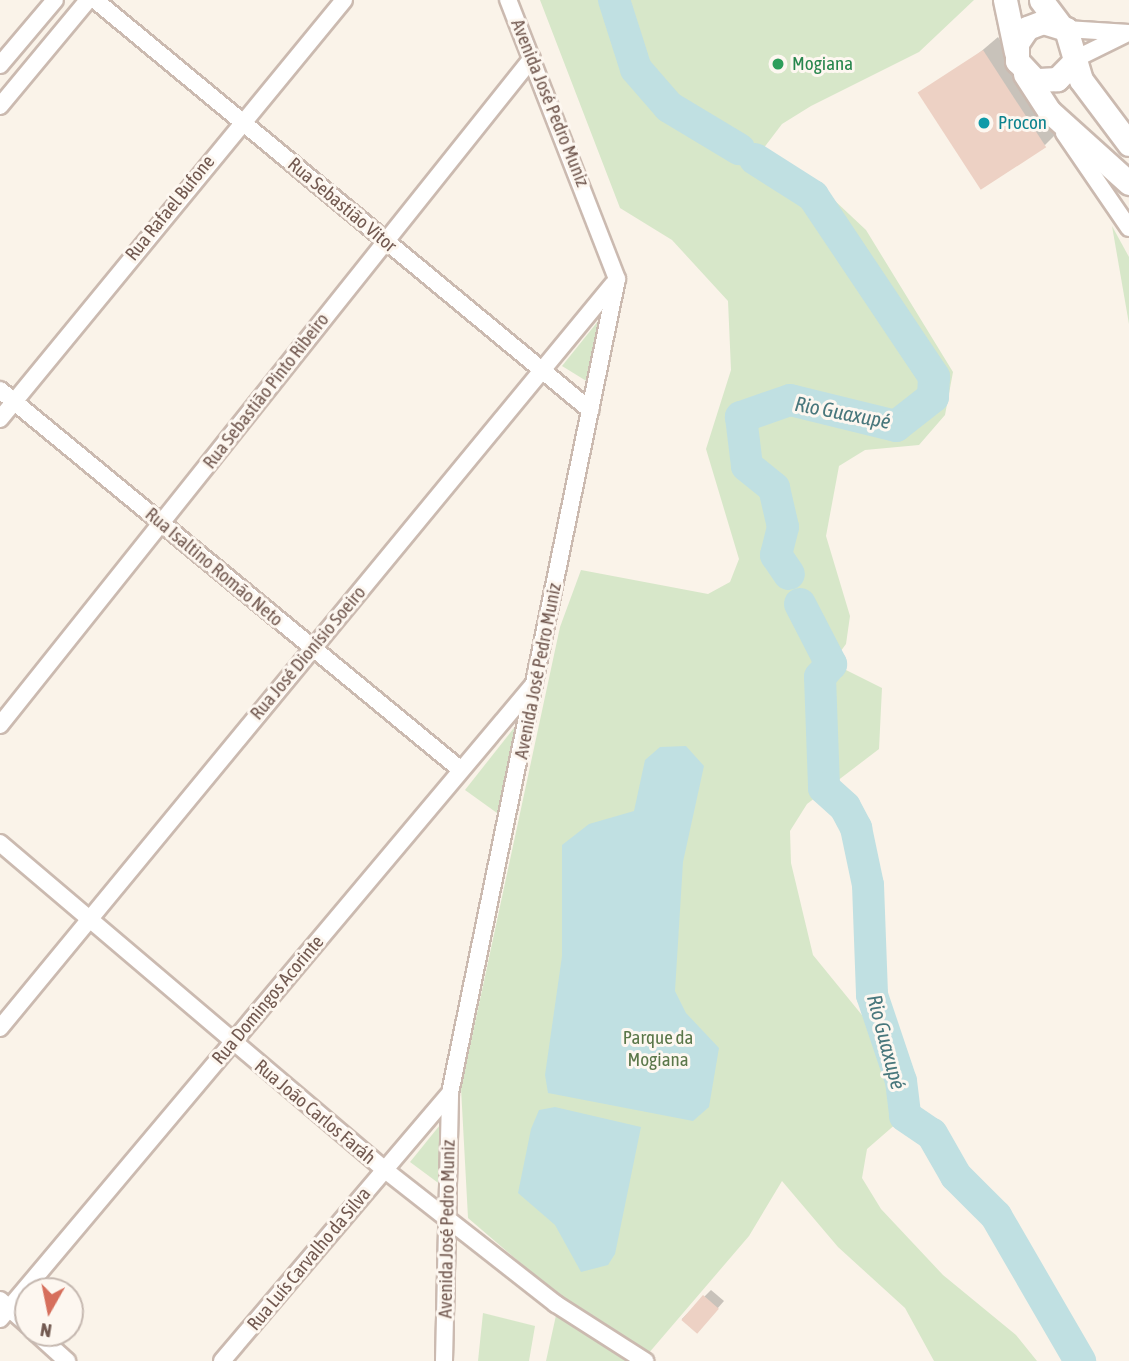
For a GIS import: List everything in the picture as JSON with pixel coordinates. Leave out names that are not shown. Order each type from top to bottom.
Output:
[{"type":"main road","points":[[1005,0],[1021,67],[1049,111],[1129,183]]},
{"type":"main road","points":[[1041,0],[1063,27],[1074,61],[1128,147]]},
{"type":"main road","points":[[1063,27],[1043,22],[1027,28],[1017,43],[1021,67],[1046,82],[1074,61]]},
{"type":"street","points":[[0,65],[55,0]]},
{"type":"street","points":[[0,106],[88,0]]},
{"type":"street","name":"Rua Sebastião Vitor","points":[[94,0],[383,239],[541,374],[590,410]]},
{"type":"street","name":"Rua Rafael Bufone","points":[[0,419],[241,121],[344,0]]},
{"type":"street","name":"Avenida José Pedro Muniz","points":[[444,1361],[450,1093],[617,279],[508,0]]},
{"type":"street","points":[[1063,27],[1128,33]]},
{"type":"street","points":[[1074,61],[1128,33]]},
{"type":"street","name":"Rua Sebastião Pinto Ribeiro","points":[[0,725],[163,524],[383,239],[531,58]]},
{"type":"street","points":[[1049,111],[1129,228]]},
{"type":"street","name":"Rua José Dionísio Soeiro","points":[[0,1028],[311,647],[541,374],[617,279]]},
{"type":"street","name":"Rua Isaltino Romão Neto","points":[[0,390],[461,770]]},
{"type":"street","name":"Rua Domingos Acorinte","points":[[3,1309],[233,1042],[536,682]]},
{"type":"street","name":"Rua João Carlos Faráh","points":[[0,843],[385,1170],[556,1304],[645,1361]]},
{"type":"street","name":"Rua Luís Carvalho da Silva","points":[[222,1361],[450,1093]]},
{"type":"street","points":[[52,1347],[67,1361]]},
{"type":"green space","name":"Parque da Mogiana","points":[[540,0],[974,0],[919,52],[811,106],[782,124],[763,149],[817,184],[866,230],[953,372],[945,415],[919,445],[865,450],[839,466],[826,536],[850,616],[846,644],[832,663],[882,688],[879,749],[807,804],[790,831],[791,863],[813,955],[866,1020],[905,1116],[867,1149],[862,1178],[881,1209],[943,1275],[1016,1335],[1037,1361],[934,1361],[905,1308],[838,1247],[782,1181],[749,1236],[642,1361],[546,1361],[560,1297],[468,1218],[461,1088],[560,627],[581,570],[708,594],[730,582],[739,559],[706,449],[731,370],[728,301],[672,240],[620,208]]},
{"type":"green space","points":[[1112,226],[1129,257],[1129,324]]},
{"type":"green space","points":[[599,320],[588,382],[562,366]]},
{"type":"green space","points":[[521,719],[497,813],[465,790]]},
{"type":"green space","points":[[440,1125],[441,1185],[410,1162]]},
{"type":"green space","points":[[483,1313],[535,1326],[529,1361],[478,1361]]},
{"type":"water","points":[[686,746],[704,766],[683,862],[675,991],[686,1013],[719,1048],[709,1107],[693,1121],[548,1093],[545,1075],[562,956],[562,845],[589,824],[634,811],[645,760],[660,747]]},
{"type":"water","points":[[555,1107],[641,1127],[615,1254],[608,1265],[581,1272],[555,1225],[518,1193],[531,1129],[539,1110]]},
{"type":"building","name":"Procon","points":[[983,50],[1046,147],[981,190],[918,92]]},
{"type":"building","points":[[703,1295],[719,1309],[697,1334],[681,1320]]},
{"type":"waterway","name":"Rio Guaxupé","points":[[614,0],[636,69],[669,107],[739,149]]},
{"type":"waterway","name":"Rio Guaxupé","points":[[755,159],[813,196],[934,377],[933,397],[896,426],[790,400],[741,417],[747,466],[774,488],[783,527],[776,555],[789,574]]},
{"type":"waterway","name":"Rio Guaxupé","points":[[800,604],[831,664],[820,677],[824,788],[845,807],[856,828],[868,885],[872,995],[901,1081],[905,1116],[932,1134],[956,1176],[996,1216],[1080,1361]]},
{"type":"place","name":"Mogiana","points":[[778,64]]},
{"type":"place","name":"Procon","points":[[984,123]]}]
